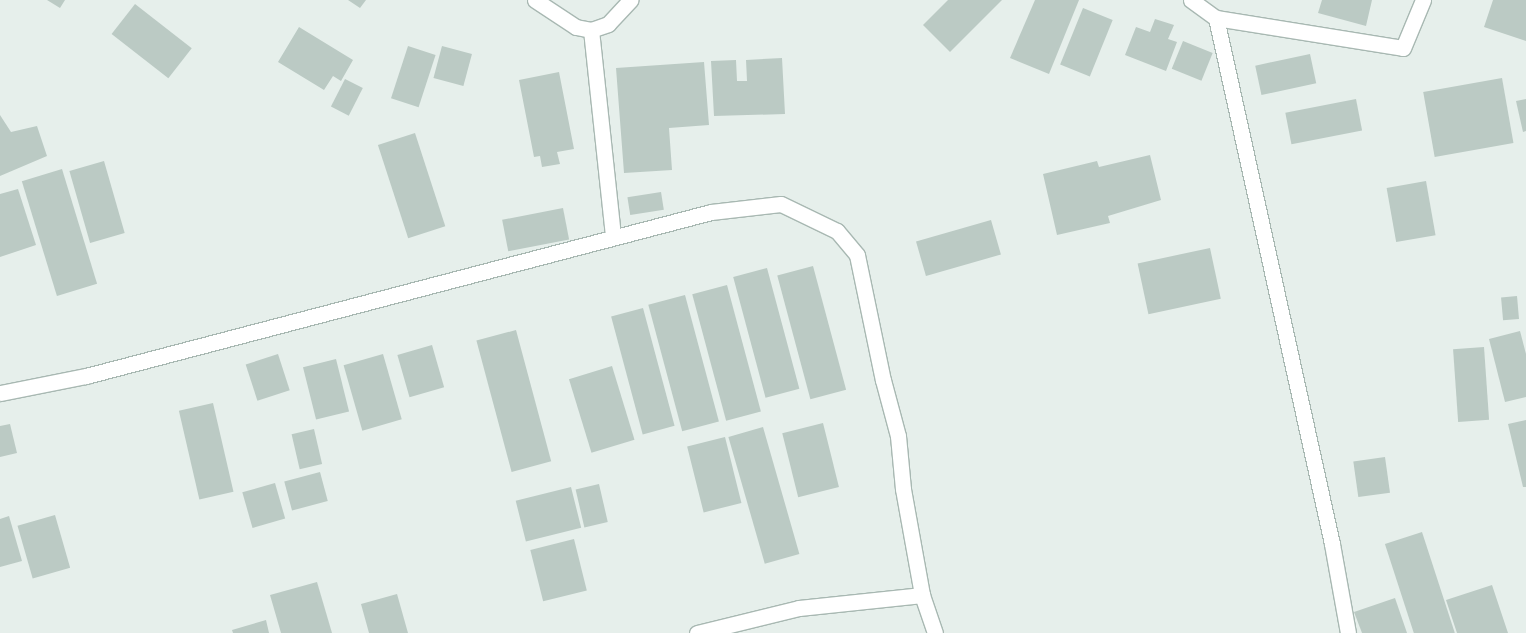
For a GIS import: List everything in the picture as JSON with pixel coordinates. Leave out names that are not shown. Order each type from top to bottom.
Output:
[{"type":"street","points":[[535,0],[576,27],[591,30],[608,24],[630,0]]},
{"type":"street","points":[[1191,0],[1216,18],[1403,48],[1423,0]]},
{"type":"street","points":[[1216,18],[1332,544],[1348,633]]},
{"type":"street","points":[[591,30],[613,237]]},
{"type":"street","points":[[0,393],[86,376],[711,212],[764,204],[781,204],[837,231],[857,255],[883,380],[898,436],[903,489],[922,596],[935,633]]},
{"type":"street","points":[[697,633],[799,608],[922,596]]},
{"type":"building","points":[[47,0],[65,0],[60,8]]},
{"type":"building","points":[[348,0],[366,0],[360,8]]},
{"type":"building","points":[[948,0],[1002,0],[950,52],[923,25]]},
{"type":"building","points":[[1035,0],[1079,0],[1049,74],[1010,58]]},
{"type":"building","points":[[1322,0],[1372,0],[1366,26],[1318,13]]},
{"type":"building","points":[[1493,0],[1526,0],[1526,41],[1484,27]]},
{"type":"building","points":[[135,4],[192,48],[168,78],[112,34]]},
{"type":"building","points":[[1083,8],[1113,20],[1090,77],[1060,65]]},
{"type":"building","points":[[1155,19],[1174,25],[1168,39],[1177,42],[1166,71],[1125,55],[1136,27],[1150,32]]},
{"type":"building","points":[[299,27],[353,60],[341,81],[333,76],[324,90],[278,62]]},
{"type":"building","points":[[1183,41],[1213,53],[1201,81],[1172,69]]},
{"type":"building","points":[[408,46],[436,55],[419,107],[391,98]]},
{"type":"building","points":[[442,46],[472,54],[463,86],[433,78]]},
{"type":"building","points":[[1310,54],[1316,83],[1261,95],[1255,66]]},
{"type":"building","points":[[782,58],[785,114],[714,116],[711,61],[736,60],[737,81],[747,81],[746,60]]},
{"type":"building","points":[[704,62],[709,125],[669,128],[672,170],[624,173],[616,68]]},
{"type":"building","points":[[559,72],[574,149],[557,152],[560,164],[542,167],[540,156],[534,157],[519,80]]},
{"type":"building","points":[[1502,78],[1513,143],[1435,157],[1423,92]]},
{"type":"building","points":[[345,79],[363,88],[349,116],[331,107]]},
{"type":"building","points":[[1356,99],[1362,130],[1291,144],[1285,113]]},
{"type":"building","points":[[1526,99],[1526,131],[1523,132],[1516,101]]},
{"type":"building","points":[[0,115],[11,132],[37,126],[47,156],[0,176]]},
{"type":"building","points":[[415,133],[445,226],[408,238],[378,145]]},
{"type":"building","points":[[1150,155],[1161,200],[1108,216],[1110,223],[1057,235],[1043,174],[1097,161],[1099,167]]},
{"type":"building","points":[[104,161],[125,233],[90,243],[69,171]]},
{"type":"building","points":[[62,169],[97,284],[57,296],[22,181]]},
{"type":"building","points":[[1426,181],[1436,235],[1396,242],[1387,188]]},
{"type":"building","points":[[18,189],[36,245],[0,257],[0,194]]},
{"type":"building","points":[[661,192],[664,210],[630,215],[627,197]]},
{"type":"building","points":[[563,208],[569,239],[508,251],[502,220]]},
{"type":"building","points":[[991,220],[1001,255],[926,276],[916,241]]},
{"type":"building","points":[[1210,248],[1221,299],[1148,314],[1138,263]]},
{"type":"building","points":[[813,266],[846,390],[810,399],[777,276]]},
{"type":"building","points":[[767,268],[799,389],[766,398],[733,277]]},
{"type":"building","points":[[727,285],[761,412],[726,421],[692,294]]},
{"type":"building","points":[[685,295],[719,422],[682,431],[648,305]]},
{"type":"building","points":[[1517,296],[1519,319],[1503,320],[1501,297]]},
{"type":"building","points":[[643,308],[675,426],[643,434],[611,317]]},
{"type":"building","points":[[516,330],[551,461],[512,472],[476,341]]},
{"type":"building","points":[[1520,331],[1526,354],[1526,397],[1505,402],[1489,339]]},
{"type":"building","points":[[432,345],[444,387],[410,397],[397,355]]},
{"type":"building","points":[[1484,347],[1489,420],[1458,422],[1453,349]]},
{"type":"building","points":[[278,354],[290,390],[257,401],[246,365]]},
{"type":"building","points":[[383,354],[402,419],[362,431],[344,365]]},
{"type":"building","points":[[336,359],[349,411],[316,420],[303,367]]},
{"type":"building","points":[[612,366],[635,440],[591,453],[569,379]]},
{"type":"building","points":[[213,403],[233,492],[199,500],[179,411]]},
{"type":"building","points":[[1526,420],[1526,487],[1523,487],[1508,424]]},
{"type":"building","points":[[823,423],[839,487],[798,497],[782,433]]},
{"type":"building","points":[[10,424],[17,453],[0,457],[0,426]]},
{"type":"building","points":[[763,427],[799,554],[765,564],[728,437]]},
{"type":"building","points":[[314,429],[322,464],[300,469],[292,434]]},
{"type":"building","points":[[725,437],[741,503],[704,512],[687,446]]},
{"type":"building","points":[[1385,457],[1390,493],[1358,497],[1353,461]]},
{"type":"building","points":[[320,472],[328,501],[292,511],[284,482]]},
{"type":"building","points":[[275,483],[285,519],[253,528],[242,492]]},
{"type":"building","points":[[599,484],[608,522],[584,527],[576,489]]},
{"type":"building","points":[[571,487],[581,528],[526,542],[516,501]]},
{"type":"building","points":[[55,515],[70,568],[33,579],[18,526]]},
{"type":"building","points":[[9,516],[22,561],[0,567],[0,519]]},
{"type":"building","points":[[1422,532],[1455,633],[1414,633],[1385,544]]},
{"type":"building","points":[[574,539],[587,590],[543,601],[530,550]]},
{"type":"building","points":[[317,582],[332,633],[281,633],[270,595]]},
{"type":"building","points":[[1492,585],[1508,633],[1457,633],[1446,600]]},
{"type":"building","points":[[397,594],[408,633],[369,633],[361,604]]},
{"type":"building","points":[[1395,598],[1407,633],[1362,633],[1354,612]]},
{"type":"building","points":[[266,620],[269,633],[233,633],[232,630]]}]
